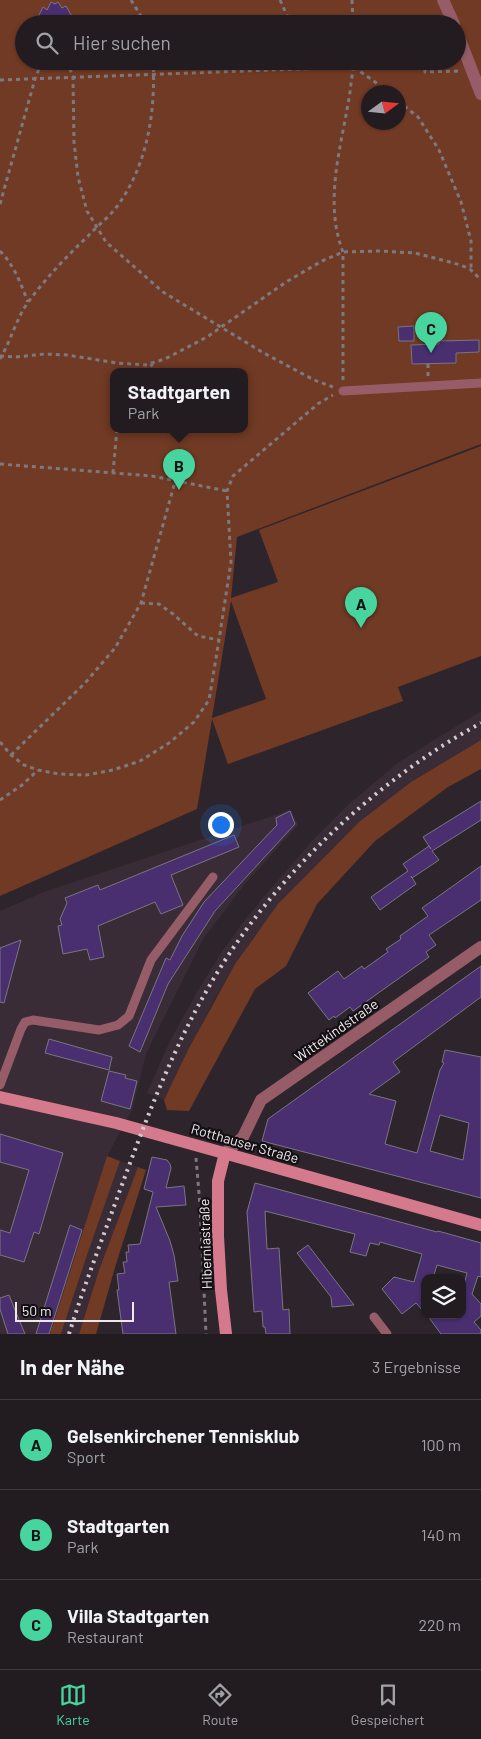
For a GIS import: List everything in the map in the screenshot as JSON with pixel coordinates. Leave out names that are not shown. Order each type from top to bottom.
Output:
[{"type":"main road","name":"Rotthauser Straße","points":[[0,1097],[116,1123],[481,1223]]},
{"type":"main road","name":"Hiberniastraße","points":[[224,1153],[218,1181],[218,1236],[226,1334]]},
{"type":"street","points":[[447,3],[451,15]]},
{"type":"street","points":[[466,55],[481,94]]},
{"type":"street","name":"Wittekindstraße","points":[[224,1153],[243,1137],[261,1100],[481,948]]},
{"type":"lane","points":[[343,390],[481,383]]},
{"type":"lane","points":[[0,1085],[21,1028],[25,1022],[33,1020],[99,1030],[118,1025],[129,1016],[151,960],[213,877]]},
{"type":"lane","points":[[374,1317],[387,1334]]},
{"type":"path","points":[[132,0],[141,15]]},
{"type":"path","points":[[280,0],[287,15]]},
{"type":"path","points":[[352,0],[353,15]]},
{"type":"path","points":[[0,204],[38,70]]},
{"type":"path","points":[[71,70],[73,78],[74,142],[78,177],[87,211],[98,226],[106,242],[163,292],[262,352],[314,380],[343,390]]},
{"type":"path","points":[[154,70],[153,109],[145,149],[127,192],[114,210],[52,274],[28,302],[1,357],[16,358],[45,354],[67,355],[145,366],[165,359],[207,337],[286,282],[322,261],[343,252],[415,253],[455,263],[471,270],[481,280]]},
{"type":"path","points":[[0,80],[258,70]]},
{"type":"path","points":[[343,390],[343,252],[334,213],[335,176],[353,70]]},
{"type":"path","points":[[358,70],[379,85]]},
{"type":"path","points":[[425,70],[425,72],[472,71]]},
{"type":"path","points":[[406,107],[418,117],[439,150],[458,193],[471,241],[471,270]]},
{"type":"path","points":[[0,251],[19,279],[28,302]]},
{"type":"path","points":[[148,368],[156,362]]},
{"type":"path","points":[[0,742],[11,755],[24,765],[60,774],[86,775],[113,770],[140,761],[169,743],[194,722],[209,700],[219,640],[231,562],[227,491],[233,476],[318,403],[343,390]]},
{"type":"path","points":[[113,473],[117,433]]},
{"type":"path","points":[[0,464],[152,476],[227,491]]},
{"type":"path","points":[[11,755],[85,683],[115,648],[141,603],[175,482]]},
{"type":"path","points":[[141,603],[159,604],[198,636],[219,640]]},
{"type":"path","points":[[0,800],[22,785],[38,770]]},
{"type":"path","points":[[196,1145],[206,1334]]},
{"type":"shaded area","points":[[0,0],[481,0],[481,444],[237,537],[231,598],[278,582],[259,530],[481,446],[481,656],[398,687],[403,701],[228,764],[212,719],[197,809],[0,896]],"holes":[[[231,601],[266,699],[212,718]]]},
{"type":"shaded area","points":[[481,711],[481,740],[411,782],[359,822],[326,855],[258,931],[235,964],[213,1002],[164,1100],[147,1093],[170,1041],[221,953],[267,893],[314,839],[349,804],[399,762]]},
{"type":"shaded area","points":[[481,740],[481,769],[448,787],[375,841],[317,904],[286,966],[255,989],[189,1111],[167,1110],[164,1100],[188,1050],[235,964],[278,904],[359,822],[411,782]]},
{"type":"shaded area","points":[[291,810],[298,825],[245,884],[203,939],[146,1054],[132,1110],[107,1156],[50,1334],[0,1334],[0,911],[44,892]]},
{"type":"shaded area","points":[[107,1156],[120,1161],[61,1334],[50,1334]]},
{"type":"shaded area","points":[[120,1161],[138,1167],[99,1270],[79,1334],[61,1334],[86,1258]]},
{"type":"shaded area","points":[[138,1167],[146,1170],[96,1334],[79,1334],[99,1270]]},
{"type":"building","points":[[51,2],[55,4],[58,2],[62,8],[66,6],[71,15],[39,15],[43,7],[47,10]]},
{"type":"building","points":[[414,326],[414,341],[399,341],[398,327]]},
{"type":"building","points":[[479,340],[479,352],[456,353],[456,363],[412,364],[411,345],[439,344],[439,341]]},
{"type":"building","points":[[481,801],[481,820],[432,851],[439,860],[412,878],[416,884],[380,910],[371,897],[408,871],[403,864],[429,846],[423,837]]},
{"type":"building","points":[[290,811],[295,824],[215,911],[168,984],[140,1052],[129,1046],[166,958],[170,960],[182,936],[204,902],[277,825],[276,818]]},
{"type":"building","points":[[234,835],[239,847],[171,875],[183,905],[161,914],[155,902],[98,926],[104,957],[90,960],[87,949],[63,954],[58,926],[62,925],[60,919],[67,903],[65,898],[98,885],[100,890]]},
{"type":"building","points":[[481,866],[481,900],[429,935],[436,945],[426,952],[429,957],[353,1011],[350,1007],[329,1020],[308,993],[338,971],[344,979],[362,966],[364,969],[388,952],[386,949],[401,939],[400,936],[428,916],[422,908]]},
{"type":"building","points":[[21,940],[4,1003],[0,1002],[0,948]]},
{"type":"building","points":[[481,966],[481,997],[393,1062],[400,1072],[369,1094],[396,1101],[385,1144],[417,1153],[440,1070],[444,1063],[442,1062],[445,1050],[481,1057],[481,1198],[262,1141],[268,1119]],"holes":[[[440,1115],[469,1123],[463,1160],[430,1151]]]},
{"type":"building","points":[[49,1039],[112,1057],[109,1070],[45,1053]]},
{"type":"building","points":[[109,1071],[126,1075],[125,1078],[137,1081],[130,1109],[101,1101]]},
{"type":"building","points":[[0,1134],[63,1153],[39,1234],[34,1232],[24,1262],[0,1255],[0,1230],[10,1233],[29,1170],[0,1162]]},
{"type":"building","points":[[152,1157],[167,1160],[170,1164],[171,1168],[166,1188],[184,1186],[186,1205],[156,1207],[174,1255],[178,1281],[169,1282],[176,1334],[123,1334],[117,1290],[119,1290],[117,1274],[125,1273],[123,1262],[127,1262],[126,1252],[129,1252],[128,1245],[140,1244],[153,1192],[144,1189]]},
{"type":"building","points":[[255,1183],[481,1243],[481,1277],[478,1276],[472,1294],[481,1304],[481,1316],[474,1322],[481,1330],[481,1334],[441,1334],[430,1319],[466,1319],[467,1273],[437,1265],[434,1274],[421,1274],[421,1309],[416,1303],[402,1314],[382,1289],[394,1277],[414,1282],[422,1254],[380,1242],[379,1245],[370,1243],[366,1256],[350,1252],[355,1234],[265,1211],[267,1249],[279,1248],[283,1310],[289,1309],[290,1334],[266,1334],[265,1327],[263,1327],[262,1311],[254,1312],[247,1212]]},
{"type":"building","points":[[70,1225],[82,1230],[49,1334],[36,1334]]},
{"type":"building","points":[[308,1245],[354,1305],[332,1307],[331,1297],[297,1253]]},
{"type":"building","points":[[9,1295],[25,1334],[8,1334],[0,1309],[0,1298]]},
{"type":"railway","points":[[69,1334],[137,1144],[172,1059],[214,978],[239,940],[267,903],[298,868],[366,802],[442,746],[481,723]]},
{"type":"place","name":"Villa Stadtgarten","points":[[431,353]]},
{"type":"place","name":"Stadtgarten","points":[[179,490]]},
{"type":"place","name":"Gelsenkirchener Tennisklub","points":[[361,628]]}]
